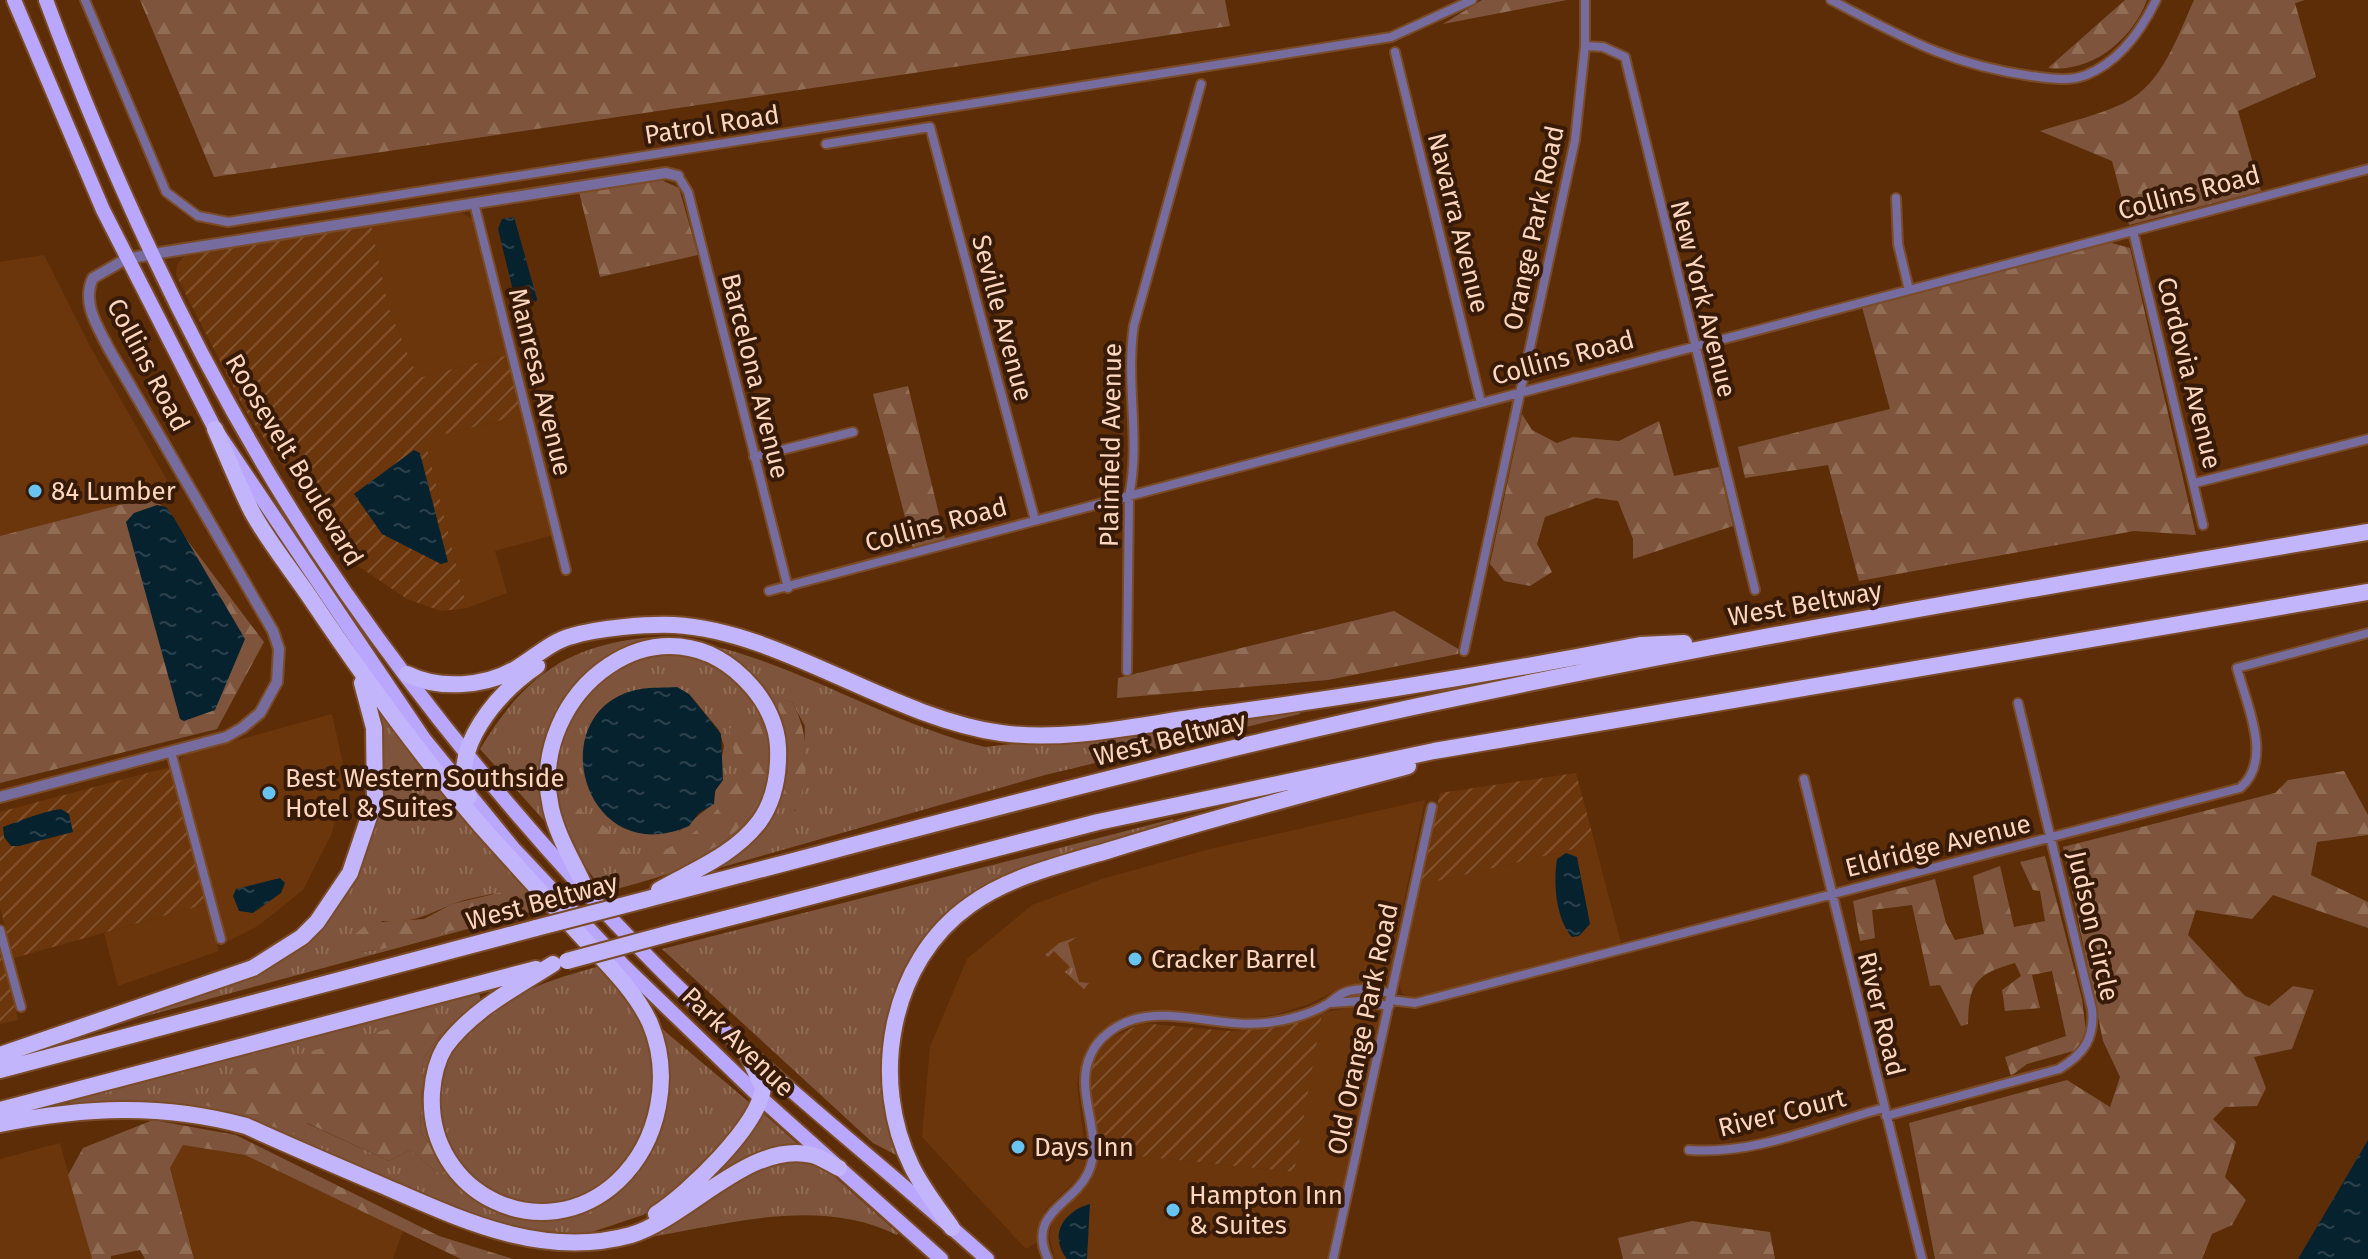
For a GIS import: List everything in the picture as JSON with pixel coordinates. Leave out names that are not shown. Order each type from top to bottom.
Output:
[{"type":"highway","name":"Roosevelt Boulevard","points":[[14,0],[126,259],[215,429],[424,739],[513,848]]},
{"type":"highway","name":"Roosevelt Boulevard","points":[[46,0],[99,134],[153,254],[269,469],[345,591],[407,674],[467,752],[587,892]]},
{"type":"highway","points":[[215,429],[252,511],[354,663],[448,788],[623,982],[649,1020],[657,1045],[661,1076],[658,1107],[647,1140],[631,1167],[608,1189],[577,1206],[531,1212],[501,1205],[460,1176],[441,1149],[431,1113],[433,1078],[443,1050],[466,1024],[496,999],[560,962]]},
{"type":"highway","name":"West Beltway","points":[[0,1070],[1170,763],[1730,641],[2368,532]]},
{"type":"highway","points":[[0,1110],[1098,822],[1300,777],[2368,592]]},
{"type":"highway","points":[[407,674],[423,682],[448,685],[485,680],[504,675],[562,640],[647,625],[713,631],[767,648],[944,721],[999,733],[1055,735],[1347,697],[1640,645],[1730,641]]},
{"type":"highway","points":[[469,797],[462,771],[477,730],[509,690],[550,657],[594,634]]},
{"type":"highway","points":[[587,892],[557,831],[550,806],[549,765],[558,727],[576,694],[614,661],[653,648],[694,651],[737,672],[762,700],[777,740],[777,779],[765,812],[746,837],[720,857],[644,900]]},
{"type":"highway","points":[[0,1055],[253,968],[302,937],[317,922],[350,873],[375,799],[374,728],[354,663]]},
{"type":"highway","points":[[952,1228],[911,1165],[898,1130],[889,1072],[893,1031],[912,972],[932,941],[956,916],[994,890],[1078,860],[1185,826],[1494,743]]},
{"type":"highway","name":"Park Avenue","points":[[513,848],[623,965],[762,1099],[941,1259]]},
{"type":"highway","name":"Park Avenue","points":[[587,892],[747,1054],[987,1259]]},
{"type":"highway","points":[[589,1243],[629,1229],[671,1204],[745,1126],[762,1099],[761,1076],[747,1054]]},
{"type":"highway","points":[[0,1124],[113,1108],[144,1108],[218,1118],[246,1126],[485,1229],[545,1242],[589,1243],[632,1235],[670,1218],[760,1160],[795,1153],[813,1155],[839,1168]]},
{"type":"street","name":"Patrol Road","points":[[85,0],[166,192],[198,216],[228,222],[1391,37],[1472,0]]},
{"type":"street","name":"Orange Park Road","points":[[1464,651],[1575,140],[1585,46],[1585,0]]},
{"type":"street","points":[[1831,0],[1940,56],[2054,79],[2088,75],[2110,61],[2130,42],[2156,0]]},
{"type":"street","name":"New York Avenue","points":[[1585,46],[1603,47],[1625,57],[1693,347],[1755,590]]},
{"type":"street","name":"Navarra Avenue","points":[[1395,52],[1481,403]]},
{"type":"street","name":"Plainfield Avenue","points":[[1127,671],[1129,496],[1133,476],[1128,361],[1134,325],[1201,84]]},
{"type":"street","name":"Seville Avenue","points":[[826,144],[930,127],[1035,520]]},
{"type":"street","name":"Collins Road","points":[[769,591],[2368,169]]},
{"type":"street","name":"Collins Road","points":[[0,797],[226,737],[260,713],[277,682],[279,649],[273,631],[92,314],[88,295],[93,278],[126,259],[153,254],[666,173],[678,176]]},
{"type":"street","name":"Barcelona Avenue","points":[[678,176],[688,192],[788,588]]},
{"type":"street","points":[[1896,198],[1898,244],[1909,290]]},
{"type":"street","name":"Manresa Avenue","points":[[474,203],[566,570]]},
{"type":"street","name":"Cordovia Avenue","points":[[2133,231],[2203,525]]},
{"type":"street","points":[[754,457],[853,432]]},
{"type":"street","points":[[2195,483],[2368,439]]},
{"type":"street","name":"Eldridge Avenue","points":[[1048,1259],[1043,1241],[1047,1220],[1056,1206],[1083,1182],[1092,1162],[1085,1073],[1093,1050],[1107,1035],[1140,1017],[1255,1024],[1285,1019],[1330,1003],[1390,1000],[1415,1003],[2240,788],[2249,781],[2257,756],[2237,668],[2368,633]]},
{"type":"street","name":"Judson Circle","points":[[1885,1112],[2059,1069],[2073,1060],[2090,1041],[2094,1028],[2092,1009],[2071,933],[2053,837],[2018,703]]},
{"type":"street","points":[[171,752],[221,939]]},
{"type":"street","name":"River Road","points":[[1804,779],[1922,1259]]},
{"type":"street","name":"Old Orange Park Road","points":[[1333,1259],[1432,807]]},
{"type":"street","points":[[0,930],[21,1007]]},
{"type":"street","name":"River Court","points":[[1689,1150],[1716,1152],[1792,1137],[1885,1112]]},
{"type":"shaded area","points":[[459,211],[474,220],[508,355],[418,378],[389,309],[371,225]]},
{"type":"shaded area","points":[[371,225],[389,309],[418,378],[508,355],[522,415],[425,439],[467,608],[441,611],[407,599],[351,561],[329,535],[245,410],[176,275],[177,265],[185,256]]},
{"type":"shaded area","points":[[44,255],[91,348],[167,480],[154,496],[0,536],[0,262]]},
{"type":"shaded area","points":[[522,415],[553,535],[495,551],[507,593],[467,608],[425,439]]},
{"type":"shaded area","points":[[332,714],[347,782],[331,835],[303,890],[258,926],[226,942],[179,767],[181,758]]},
{"type":"shaded area","points":[[170,767],[206,904],[14,958],[0,908],[0,812]]},
{"type":"shaded area","points":[[1576,773],[1595,844],[1420,885],[1440,793]]},
{"type":"shaded area","points":[[1425,800],[1387,983],[1337,990],[1309,1004],[1274,1015],[1250,1018],[1147,1010],[1123,1016],[1101,1031],[1085,1052],[1077,1083],[1086,1159],[1081,1175],[1046,1209],[1040,1221],[1039,1241],[1026,1249],[922,1137],[930,1047],[967,959],[1032,905],[1102,879],[1206,850]]},
{"type":"shaded area","points":[[1595,844],[1621,943],[1411,998],[1403,994],[1399,985],[1420,885]]},
{"type":"shaded area","points":[[206,904],[219,951],[118,986],[104,933]]},
{"type":"shaded area","points":[[0,948],[18,1020],[0,1024]]},
{"type":"shaded area","points":[[1360,1005],[1371,1006],[1380,1016],[1327,1259],[1055,1259],[1049,1236],[1053,1219],[1083,1191],[1093,1176],[1099,1152],[1293,1172],[1322,1013]]},
{"type":"shaded area","points":[[1322,1013],[1294,1172],[1099,1152],[1090,1085],[1092,1064],[1099,1050],[1113,1037],[1142,1023],[1227,1031],[1276,1028]]},
{"type":"shaded area","points":[[60,1143],[92,1259],[0,1259],[0,1159]]},
{"type":"shaded area","points":[[183,1145],[245,1155],[403,1231],[393,1259],[194,1259],[170,1168]]},
{"type":"green space","points":[[140,0],[1225,0],[1230,26],[214,177]]},
{"type":"green space","points":[[1482,0],[1567,0],[1443,24]]},
{"type":"green space","points":[[2125,0],[2147,0],[2121,40],[2095,59],[2080,65],[2048,68]]},
{"type":"green space","points":[[2194,0],[2305,0],[2295,3],[2316,77],[2238,111],[2261,191],[2129,225],[2112,161],[2040,131],[2104,111],[2137,95],[2159,72]]},
{"type":"green space","points":[[659,179],[679,188],[698,255],[600,277],[579,192]]},
{"type":"green space","points":[[2108,242],[2130,248],[2196,535],[2134,531],[1859,581],[1828,465],[1745,478],[1738,447],[1890,409],[1862,307]]},
{"type":"green space","points":[[908,386],[945,539],[913,548],[873,394]]},
{"type":"green space","points":[[1522,414],[1532,430],[1557,443],[1573,437],[1619,441],[1659,421],[1674,476],[1719,467],[1733,526],[1633,559],[1633,539],[1618,501],[1596,498],[1545,517],[1537,544],[1552,572],[1530,586],[1504,581],[1490,564]]},
{"type":"green space","points":[[154,496],[264,642],[217,729],[0,783],[0,536]]},
{"type":"green space","points":[[1394,611],[1460,650],[1458,654],[1328,680],[1117,698],[1118,678]]},
{"type":"green space","points":[[654,637],[696,642],[737,652],[943,735],[985,747],[1300,711],[1300,714],[1045,775],[719,868],[717,862],[768,817],[776,722],[703,649],[606,662],[581,678],[560,715],[555,737],[548,825],[480,749],[514,702],[551,668],[597,647]],"holes":[[[778,699],[792,702],[805,726],[803,785],[795,811],[779,801],[788,770]]]},
{"type":"green space","points":[[677,653],[712,663],[734,680],[751,700],[763,722],[770,746],[770,769],[765,793],[752,816],[733,837],[705,857],[673,872],[605,892],[581,860],[554,808],[552,776],[555,755],[572,714],[599,678],[615,666],[634,658]],"holes":[[[689,694],[719,730],[724,746],[713,804],[679,831]]]},
{"type":"green space","points":[[370,695],[545,908],[135,1019],[134,1014],[316,932],[340,902],[368,848],[374,821],[377,794]],"holes":[[[495,893],[378,950],[360,952],[382,921],[417,918],[455,903]]]},
{"type":"green space","points":[[777,698],[792,702],[805,740],[806,767],[802,795],[798,808],[790,813],[779,801],[788,770]]},
{"type":"green space","points":[[756,715],[766,748],[766,778],[758,803],[742,825],[694,859],[635,881],[590,854],[565,813],[570,804],[607,828],[635,861],[670,847],[707,821],[740,778],[729,729],[740,719]]},
{"type":"green space","points":[[2344,771],[2368,815],[2368,835],[2317,842],[2311,875],[2368,902],[2368,928],[2273,895],[2252,919],[2196,910],[2188,935],[2245,996],[2269,1006],[2293,986],[2314,990],[2292,1049],[2254,1057],[2266,1088],[2257,1106],[2225,1107],[2213,1119],[2236,1142],[2225,1177],[2246,1200],[2232,1225],[2212,1234],[2202,1259],[1935,1259],[1909,1123],[2067,1080],[2110,1107],[2120,1077],[2103,1041],[2063,847],[2275,793],[2288,780]]},
{"type":"green space","points":[[1173,819],[1174,826],[960,906],[892,1015],[902,1158],[873,1143],[662,949]]},
{"type":"green space","points":[[2045,856],[2082,999],[2086,1031],[2077,1050],[2027,1064],[2011,1076],[2005,1057],[2066,1036],[2052,971],[2032,975],[2040,1008],[2005,1011],[2002,990],[2021,976],[2015,963],[1991,972],[1973,990],[1968,1024],[1961,1026],[1940,985],[1930,986],[1912,905],[1872,910],[1875,938],[1860,941],[1853,901],[1935,879],[1946,923],[1955,940],[1984,934],[1973,876],[2000,866],[2014,927],[2045,921],[2040,891],[2033,890],[2020,862]]},
{"type":"green space","points":[[507,891],[524,895],[528,906],[521,912],[378,950],[360,952],[350,944],[350,938],[369,923],[424,919],[452,904]]},
{"type":"green space","points":[[1077,937],[1068,943],[1079,982],[1089,983],[1084,989],[1065,972],[1070,967],[1054,951],[1048,957],[1045,955],[1059,943]]},
{"type":"green space","points":[[600,966],[638,1016],[653,1055],[656,1075],[654,1096],[639,1139],[614,1175],[596,1190],[572,1201],[547,1205],[522,1202],[498,1194],[476,1180],[458,1162],[445,1140],[437,1108],[450,1049],[458,1037],[479,1019],[511,998],[545,983]]},
{"type":"green space","points":[[479,993],[481,1001],[465,1014],[445,1039],[436,1067],[427,1119],[483,1201],[584,1208],[653,1137],[655,1023],[749,1102],[749,1111],[698,1170],[660,1205],[643,1215],[583,1235],[522,1235],[388,1183],[277,1130],[222,1112],[185,1104],[143,1102],[71,1107],[69,1101]],"holes":[[[441,1034],[423,1059],[420,1131],[447,1169],[447,1180],[410,1150],[389,1161],[306,1123],[304,1136],[215,1079]]]},
{"type":"green space","points":[[440,1014],[441,1034],[423,1059],[420,1131],[447,1169],[448,1181],[410,1150],[389,1161],[307,1123],[304,1136],[201,1104],[215,1079]]},
{"type":"green space","points":[[763,1113],[897,1235],[866,1223],[802,1215],[736,1221],[638,1239],[691,1192]]},
{"type":"green space","points":[[153,1120],[236,1135],[439,1236],[513,1259],[461,1259],[245,1155],[183,1145],[170,1168],[194,1259],[145,1259],[140,1250],[111,1256],[111,1259],[92,1259],[68,1175],[83,1148]]},
{"type":"green space","points":[[1692,1221],[1770,1232],[1775,1259],[1623,1259],[1618,1238]]},
{"type":"water","points":[[514,217],[536,302],[527,296],[514,295],[498,229],[502,219]]},
{"type":"water","points":[[414,450],[420,453],[448,562],[441,564],[382,534],[354,494]]},
{"type":"water","points":[[157,505],[166,507],[174,518],[245,639],[215,710],[184,721],[180,719],[126,522],[134,513]]},
{"type":"water","points":[[677,687],[689,694],[721,734],[723,780],[715,791],[714,804],[699,813],[689,826],[652,834],[622,827],[600,808],[586,782],[583,753],[590,725],[609,702],[640,689]]},
{"type":"water","points":[[61,809],[69,814],[73,832],[19,846],[11,846],[4,837],[3,827]]},
{"type":"water","points":[[1566,853],[1577,857],[1590,924],[1579,936],[1572,937],[1559,911],[1555,879],[1557,859]]},
{"type":"water","points":[[280,878],[285,883],[281,893],[253,913],[239,911],[233,896],[236,889]]},
{"type":"water","points":[[2368,1140],[2368,1259],[2298,1259]]},
{"type":"water","points":[[1090,1204],[1087,1259],[1067,1259],[1059,1241],[1062,1225],[1073,1212]]},
{"type":"place","name":"84 Lumber","points":[[35,491]]},
{"type":"place","name":"Best Western Southside Hotel & Suites","points":[[269,793]]},
{"type":"place","name":"Cracker Barrel","points":[[1135,959]]},
{"type":"place","name":"Days Inn","points":[[1018,1147]]},
{"type":"place","name":"Hampton Inn & Suites","points":[[1173,1210]]}]
